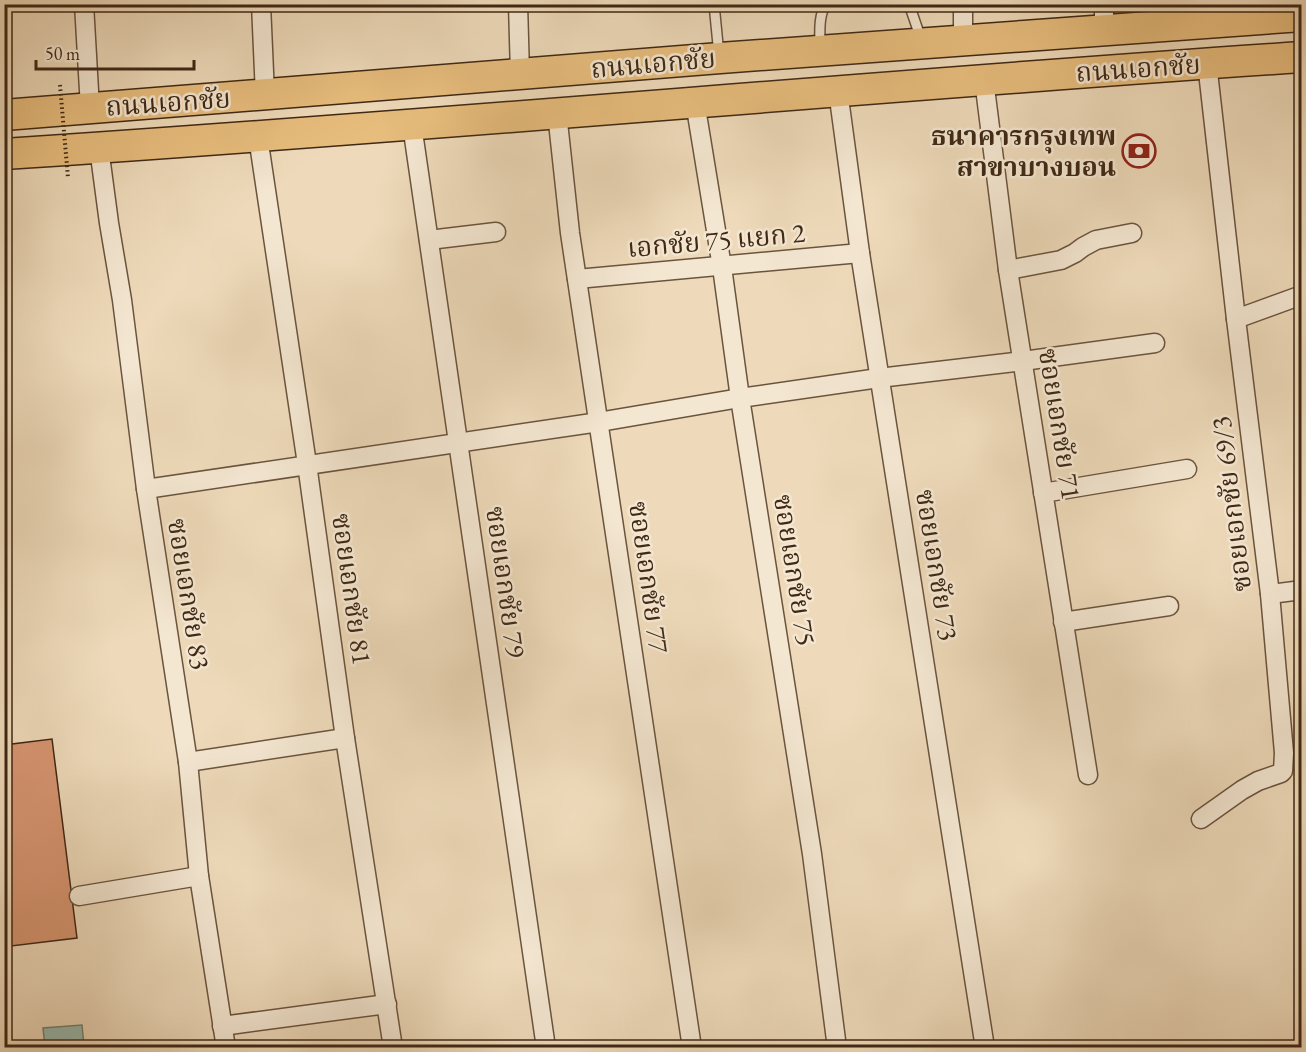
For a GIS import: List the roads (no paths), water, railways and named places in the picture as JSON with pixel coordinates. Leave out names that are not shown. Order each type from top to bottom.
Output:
[{"type":"main road","name":"ถนนเอกชัย","points":[[4,115],[963,40],[1104,17],[1269,12],[1302,16]]},
{"type":"main road","name":"ถนนเอกชัย","points":[[4,154],[258,137],[1302,57]]},
{"type":"main road","points":[[611,66],[615,109]]},
{"type":"street","points":[[84,4],[90,108]]},
{"type":"street","points":[[261,4],[265,95]]},
{"type":"street","points":[[518,4],[520,74]]},
{"type":"street","points":[[963,4],[963,40]]},
{"type":"street","name":"ซอยเอกชัย 69/3","points":[[1202,819],[1242,790],[1258,781],[1277,776],[1283,771],[1284,753],[1270,594],[1207,63]]},
{"type":"street","name":"ซอยเอกชัย 71","points":[[984,80],[1008,270],[1088,775]]},
{"type":"street","name":"ซอยเอกชัย 73","points":[[838,92],[879,378],[985,1047]]},
{"type":"street","name":"ซอยเอกชัย 75","points":[[695,102],[812,854],[837,1047]]},
{"type":"street","name":"ซอยเอกชัย 77","points":[[557,113],[570,233],[692,1047]]},
{"type":"street","name":"ซอยเอกชัย 79","points":[[412,124],[546,1047]]},
{"type":"street","name":"ซอยเอกชัย 81","points":[[258,137],[345,738],[393,1047]]},
{"type":"street","name":"ซอยเอกชัย 83","points":[[99,148],[122,300],[146,489],[188,762],[199,876],[226,1047]]},
{"type":"street","points":[[429,240],[496,232]]},
{"type":"street","points":[[1008,270],[1061,260],[1096,240],[1132,233]]},
{"type":"street","name":"เอกชัย 75 แยก 2","points":[[577,279],[860,253]]},
{"type":"street","points":[[1236,319],[1302,295]]},
{"type":"street","points":[[146,489],[599,422],[740,398],[1155,343]]},
{"type":"street","points":[[1043,493],[1187,469]]},
{"type":"street","points":[[1270,594],[1302,590]]},
{"type":"street","points":[[1063,622],[1169,606]]},
{"type":"street","points":[[188,762],[345,738]]},
{"type":"street","points":[[79,896],[199,876]]},
{"type":"street","points":[[222,1026],[387,1004]]},
{"type":"lane","points":[[714,4],[720,58]]},
{"type":"lane","points":[[820,50],[821,16],[826,4]]},
{"type":"lane","points":[[909,4],[922,43]]},
{"type":"water","points":[[82,1025],[84,1047],[45,1047],[43,1028]]},
{"type":"place","name":"ธนาคารกรุงเทพ สาขาบางบอน","points":[[1139,151]]}]
